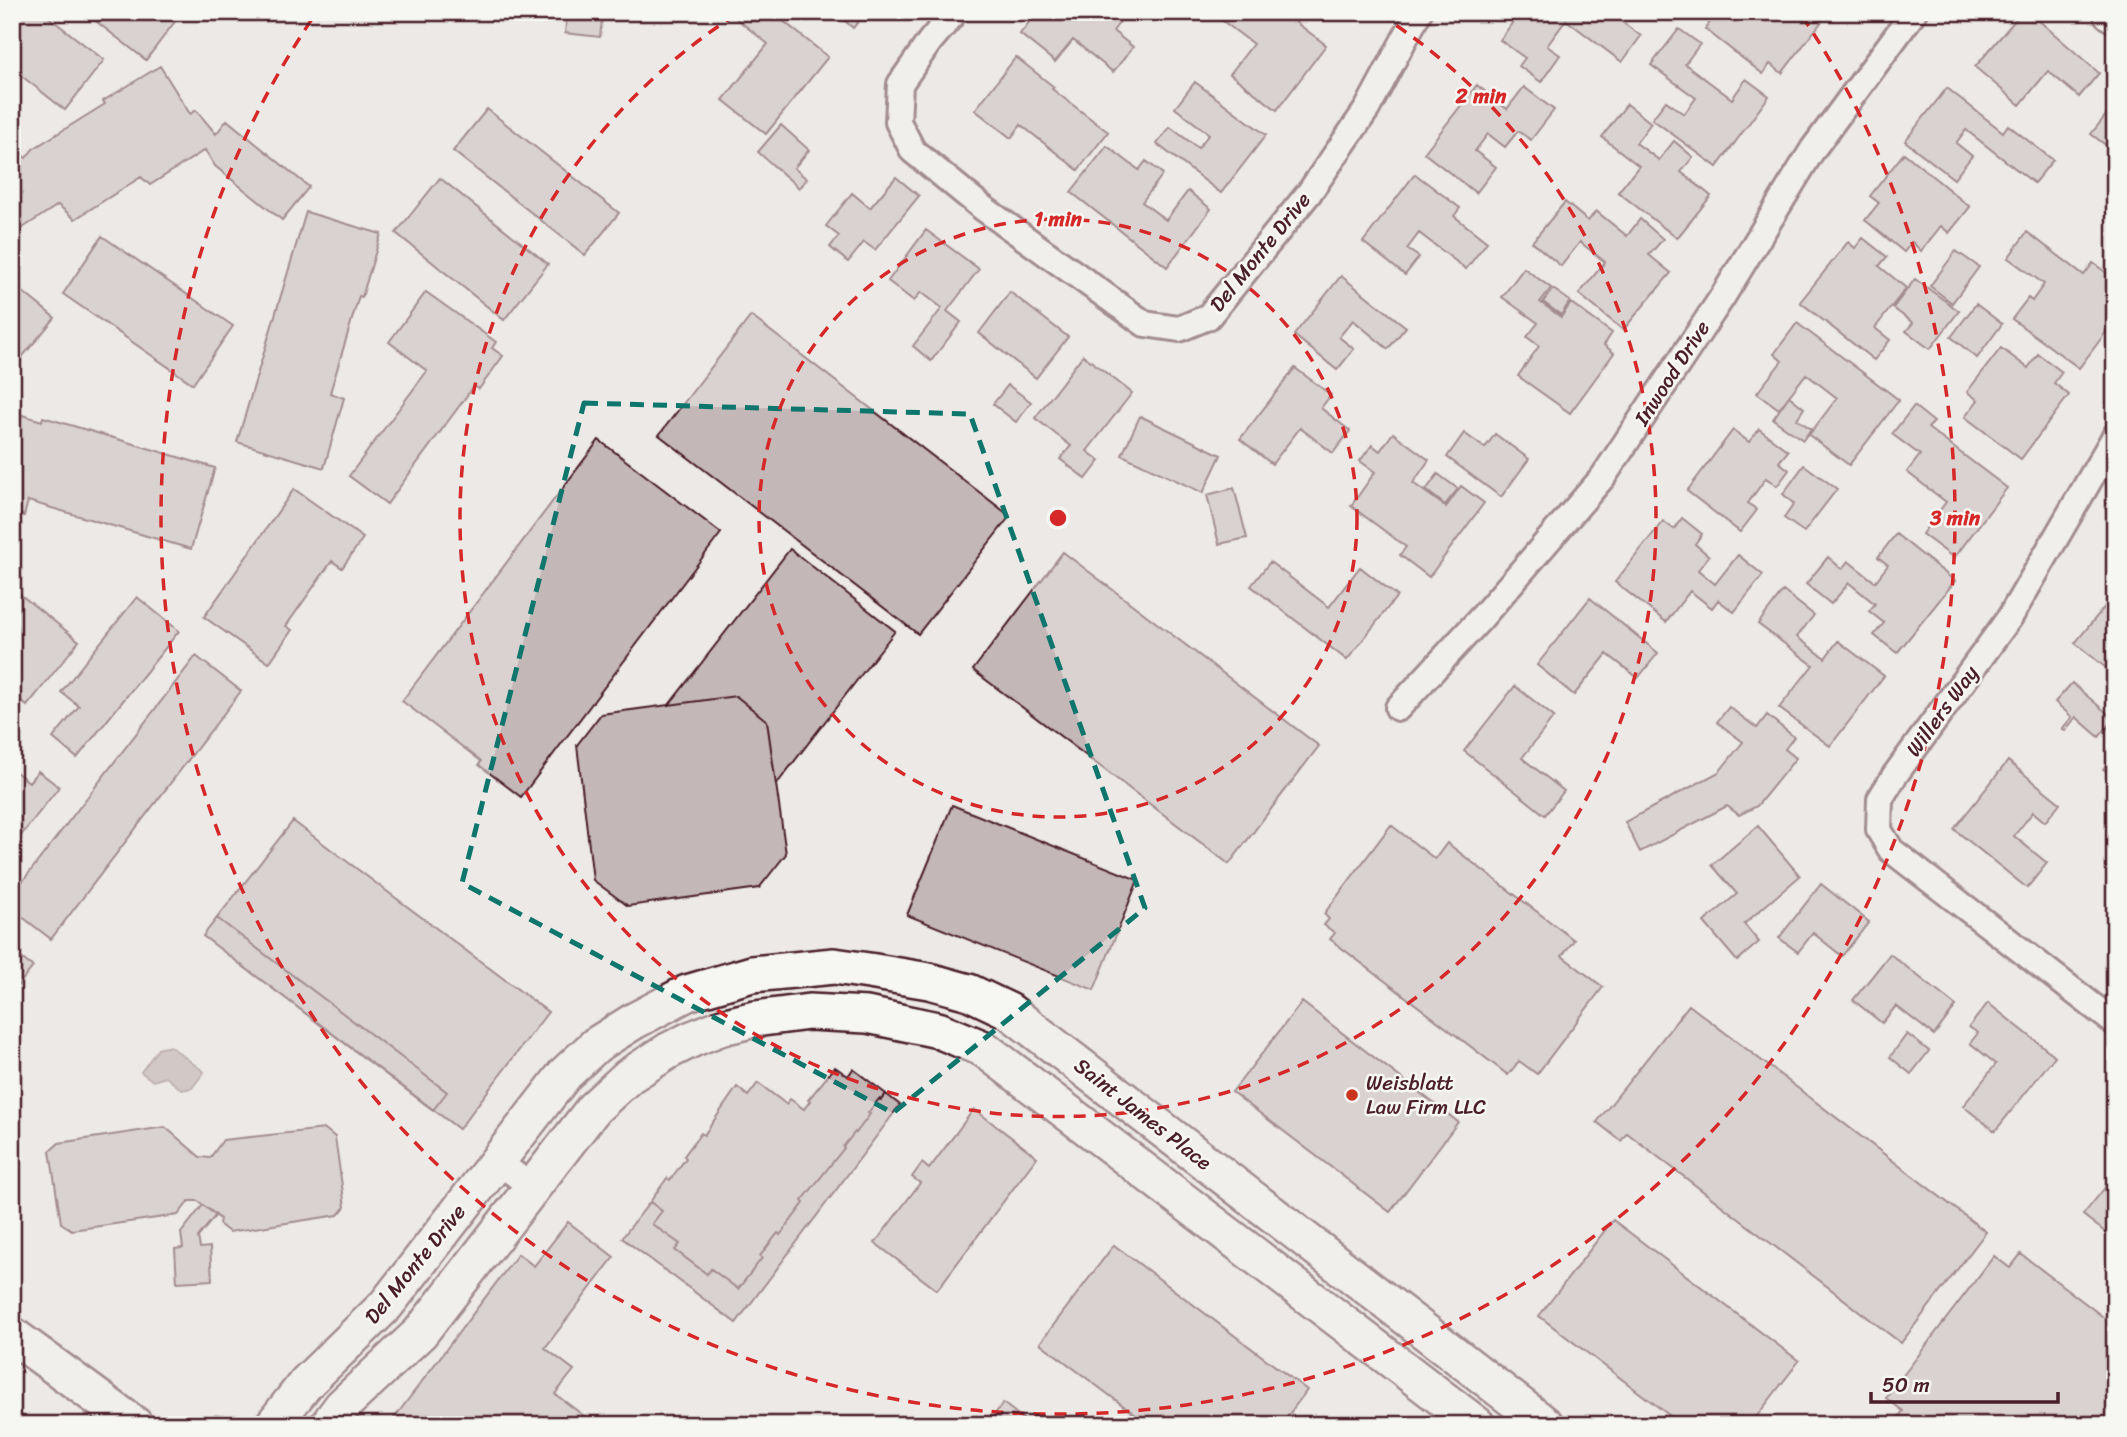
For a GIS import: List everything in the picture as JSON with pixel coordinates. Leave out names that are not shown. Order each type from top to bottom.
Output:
[{"type":"street","name":"Del Monte Drive","points":[[955,12],[930,41],[900,84],[898,122],[913,151],[983,208],[1145,324],[1179,330],[1208,317],[1316,182],[1367,109],[1419,12]]},
{"type":"street","name":"Inwood Drive","points":[[1398,708],[1482,617],[1604,477],[1723,296],[1813,149],[1914,12]]},
{"type":"street","name":"Willers Way","points":[[2115,436],[2010,617],[1880,799],[1879,830],[1891,850],[2115,1023]]},
{"type":"street","name":"Saint James Place","points":[[634,1021],[687,992],[751,974],[834,966],[929,981],[969,992],[1009,1011],[1546,1425]]},
{"type":"street","points":[[867,1015],[869,971]]},
{"type":"street","name":"Saint James Place","points":[[532,1187],[594,1108],[629,1076],[668,1051],[722,1027],[755,1019],[809,1012],[867,1015],[938,1030],[984,1049],[1477,1425]]},
{"type":"street","name":"Del Monte Drive","points":[[273,1425],[306,1382],[386,1305],[565,1074],[596,1045],[634,1021]]},
{"type":"street","points":[[328,1425],[342,1406],[420,1333],[532,1187],[497,1161]]},
{"type":"street","points":[[1378,1348],[1394,1308]]},
{"type":"street","points":[[14,1341],[135,1425]]},
{"type":"highlighted area","points":[[584,403],[970,414],[1145,908],[893,1113],[462,883]]},
{"type":"shaded area","points":[[170,1046],[204,1072],[192,1088],[182,1090],[166,1077],[153,1081],[141,1072],[158,1049]]},
{"type":"building","points":[[12,12],[42,12],[104,60],[65,110],[14,70],[12,72]]},
{"type":"building","points":[[84,12],[182,12],[146,60]]},
{"type":"building","points":[[567,12],[603,12],[600,37],[565,33]]},
{"type":"building","points":[[728,12],[772,12],[828,57],[766,134],[723,100],[768,44]]},
{"type":"building","points":[[835,12],[866,12],[853,28]]},
{"type":"building","points":[[1037,12],[1114,12],[1122,19],[1113,31],[1133,47],[1113,72],[1073,40],[1055,62],[1020,34]]},
{"type":"building","points":[[1211,12],[1282,12],[1326,45],[1277,110],[1230,74],[1253,44]]},
{"type":"building","points":[[1520,12],[1608,12],[1641,36],[1622,62],[1566,20],[1547,46],[1560,55],[1541,82],[1519,66],[1525,58],[1500,40]]},
{"type":"building","points":[[1718,12],[1729,12],[1734,16],[1738,12],[1829,12],[1782,73],[1770,64],[1763,74],[1705,29]]},
{"type":"building","points":[[2022,12],[2029,12],[2099,73],[2079,97],[2048,71],[2020,105],[1975,67]]},
{"type":"building","points":[[1679,29],[1700,44],[1685,64],[1732,99],[1746,79],[1769,96],[1717,167],[1652,119],[1666,101],[1684,114],[1696,98],[1651,65]]},
{"type":"building","points":[[1016,57],[1108,132],[1078,170],[1021,125],[1011,138],[975,110]]},
{"type":"building","points":[[160,66],[190,114],[196,110],[216,134],[227,120],[309,187],[282,220],[215,166],[205,150],[150,185],[141,177],[75,219],[58,205],[12,235],[12,148],[26,158],[33,149]]},
{"type":"building","points":[[1195,82],[1266,135],[1221,193],[1157,144],[1170,127],[1198,148],[1209,134],[1175,108]]},
{"type":"building","points":[[1477,85],[1507,109],[1524,87],[1554,110],[1531,140],[1518,131],[1505,147],[1488,134],[1475,151],[1496,167],[1476,193],[1424,153]]},
{"type":"building","points":[[1947,88],[2003,132],[2008,125],[2053,160],[2034,183],[1966,130],[1956,143],[1972,156],[1954,179],[1905,141]]},
{"type":"building","points":[[1627,104],[1651,123],[1636,143],[1659,160],[1674,141],[1693,157],[1681,172],[1711,196],[1677,238],[1618,192],[1639,166],[1602,137]]},
{"type":"building","points":[[487,109],[619,213],[585,255],[453,151]]},
{"type":"building","points":[[2111,109],[2115,112],[2115,152],[2091,134]]},
{"type":"building","points":[[781,125],[809,150],[794,168],[807,179],[799,188],[758,152]]},
{"type":"building","points":[[1107,146],[1139,170],[1146,161],[1163,174],[1142,202],[1166,220],[1188,191],[1211,209],[1167,267],[1071,192]]},
{"type":"building","points":[[1904,153],[1970,207],[1949,233],[1941,226],[1921,251],[1912,242],[1904,252],[1865,220],[1879,203],[1870,196]]},
{"type":"building","points":[[1415,174],[1460,208],[1454,216],[1487,242],[1466,269],[1419,233],[1407,249],[1419,257],[1405,275],[1363,242]]},
{"type":"building","points":[[896,177],[919,196],[875,250],[864,242],[848,262],[830,247],[839,236],[826,226],[852,193],[870,208]]},
{"type":"building","points":[[440,178],[548,264],[504,320],[396,233]]},
{"type":"building","points":[[1565,202],[1588,221],[1596,211],[1627,236],[1640,219],[1663,239],[1649,255],[1671,273],[1623,330],[1579,294],[1605,262],[1580,242],[1561,266],[1532,242]]},
{"type":"building","points":[[306,212],[381,234],[330,393],[344,398],[324,468],[237,442]]},
{"type":"building","points":[[926,230],[979,269],[947,311],[961,322],[931,361],[913,346],[942,308],[921,292],[914,301],[888,281]]},
{"type":"building","points":[[2027,232],[2084,275],[2093,263],[2115,279],[2115,289],[2107,299],[2115,305],[2115,320],[2079,368],[2012,319],[2028,298],[2032,301],[2044,284],[2008,258]]},
{"type":"building","points":[[102,236],[233,326],[193,384],[63,294]]},
{"type":"building","points":[[1863,238],[1887,257],[1879,266],[1906,288],[1875,328],[1890,340],[1874,360],[1800,302],[1848,242],[1855,248]]},
{"type":"building","points":[[1956,251],[1979,267],[1952,303],[1930,286]]},
{"type":"building","points":[[1524,268],[1551,288],[1540,302],[1561,317],[1571,303],[1612,333],[1604,345],[1614,353],[1570,413],[1518,376],[1539,346],[1527,337],[1538,323],[1502,297]]},
{"type":"building","points":[[1341,276],[1406,327],[1388,349],[1353,320],[1339,337],[1354,349],[1337,370],[1294,335]]},
{"type":"building","points":[[1915,279],[1959,311],[1930,349],[1906,331],[1913,323],[1893,308]]},
{"type":"building","points":[[12,283],[55,318],[12,369]]},
{"type":"building","points":[[1553,289],[1570,301],[1561,315],[1543,302]]},
{"type":"building","points":[[426,292],[496,342],[492,348],[503,356],[479,389],[474,386],[387,504],[349,476],[427,371],[389,342]]},
{"type":"building","points":[[1010,292],[1068,337],[1036,378],[979,333]]},
{"type":"building","points":[[1976,304],[2002,324],[1977,358],[1951,337]]},
{"type":"building","points":[[751,316],[1010,516],[918,634],[659,435]]},
{"type":"building","points":[[1797,323],[1899,400],[1849,465],[1809,435],[1837,398],[1806,374],[1779,409],[1757,393],[1782,361],[1774,354]]},
{"type":"building","points":[[2001,348],[2028,368],[2038,354],[2062,372],[2054,383],[2069,395],[2021,459],[1965,417],[1978,400],[1967,392]]},
{"type":"building","points":[[1083,355],[1132,393],[1087,451],[1100,461],[1086,479],[1060,459],[1071,446],[1035,418]]},
{"type":"building","points":[[1295,368],[1331,395],[1321,408],[1350,431],[1333,453],[1300,428],[1272,464],[1240,439]]},
{"type":"building","points":[[1008,385],[1031,402],[1016,422],[993,404]]},
{"type":"building","points":[[1789,396],[1804,408],[1797,419],[1811,429],[1803,440],[1773,419]]},
{"type":"building","points":[[1914,406],[1934,422],[1928,428],[2007,488],[1954,558],[1922,534],[1946,502],[1907,472],[1920,455],[1892,434]]},
{"type":"building","points":[[12,412],[42,421],[43,417],[215,468],[191,549],[28,501],[24,516],[12,512]]},
{"type":"building","points":[[1140,416],[1221,455],[1203,493],[1122,455]]},
{"type":"building","points":[[1759,429],[1788,451],[1779,462],[1789,470],[1777,486],[1766,478],[1748,503],[1757,510],[1740,532],[1687,491],[1733,430],[1749,442]]},
{"type":"building","points":[[1393,433],[1429,460],[1413,483],[1446,507],[1461,486],[1484,503],[1429,577],[1400,555],[1406,547],[1351,506],[1375,472],[1360,461],[1372,445],[1380,451]]},
{"type":"building","points":[[1464,433],[1485,448],[1495,434],[1529,459],[1501,497],[1447,457]]},
{"type":"building","points":[[599,440],[721,533],[521,797],[479,765],[481,761],[402,701]]},
{"type":"building","points":[[1804,465],[1837,489],[1804,532],[1784,518],[1794,504],[1783,494]]},
{"type":"building","points":[[1438,474],[1458,489],[1445,505],[1426,490]]},
{"type":"building","points":[[1234,488],[1247,538],[1219,544],[1207,495]]},
{"type":"building","points":[[294,489],[363,538],[342,568],[332,561],[286,626],[292,630],[269,663],[204,617]]},
{"type":"building","points":[[1682,518],[1702,534],[1695,544],[1709,556],[1698,570],[1715,584],[1738,555],[1763,575],[1734,612],[1718,600],[1712,608],[1690,591],[1666,622],[1615,582],[1663,521],[1674,529]]},
{"type":"building","points":[[1896,534],[1955,581],[1897,653],[1874,635],[1884,623],[1869,611],[1875,604],[1849,583],[1831,604],[1806,584],[1828,557],[1842,569],[1848,561],[1875,582],[1888,565],[1878,557]]},
{"type":"building","points":[[790,549],[895,631],[776,785],[767,721],[736,696],[669,705]]},
{"type":"building","points":[[1063,552],[1319,746],[1229,864],[973,670]]},
{"type":"building","points":[[1270,562],[1329,607],[1360,567],[1397,596],[1347,660],[1251,586]]},
{"type":"building","points":[[12,588],[79,641],[27,706],[12,694]]},
{"type":"building","points":[[1783,591],[1814,615],[1797,637],[1825,658],[1838,641],[1884,676],[1830,746],[1779,708],[1813,665],[1758,624]]},
{"type":"building","points":[[2115,594],[2115,675],[2075,643]]},
{"type":"building","points":[[137,597],[179,631],[77,758],[53,738],[79,706],[61,692]]},
{"type":"building","points":[[1590,598],[1658,653],[1638,678],[1607,654],[1574,695],[1537,665]]},
{"type":"building","points":[[196,656],[241,691],[51,939],[12,909],[12,895]]},
{"type":"building","points":[[2072,683],[2114,719],[2099,737],[2076,717],[2065,731],[2062,729],[2072,717],[2055,702]]},
{"type":"building","points":[[1515,686],[1554,717],[1522,758],[1564,791],[1545,815],[1464,751]]},
{"type":"building","points":[[736,696],[767,721],[786,854],[759,888],[628,906],[593,880],[577,745],[601,714]]},
{"type":"building","points":[[1729,707],[1757,728],[1767,715],[1794,737],[1785,749],[1796,758],[1757,806],[1739,815],[1727,806],[1640,852],[1625,822],[1719,772],[1743,742],[1717,722]]},
{"type":"building","points":[[2115,753],[2115,777],[2103,769]]},
{"type":"building","points":[[2008,761],[2060,803],[2045,822],[2033,812],[2014,836],[2047,863],[2027,888],[1954,829]]},
{"type":"building","points":[[12,769],[29,782],[38,771],[59,787],[12,847]]},
{"type":"building","points":[[952,805],[1138,880],[1094,990],[907,915]]},
{"type":"building","points":[[293,821],[548,1012],[459,1129],[203,936]]},
{"type":"building","points":[[1391,825],[1435,859],[1447,843],[1574,940],[1562,956],[1603,987],[1537,1074],[1519,1061],[1508,1075],[1330,939],[1335,933],[1324,925],[1329,919],[1324,914]]},
{"type":"building","points":[[1758,826],[1800,876],[1744,924],[1759,942],[1737,961],[1704,922],[1737,894],[1712,865]]},
{"type":"building","points":[[1821,884],[1869,922],[1842,956],[1813,933],[1798,952],[1779,938]]},
{"type":"building","points":[[217,918],[447,1092],[433,1110],[203,936]]},
{"type":"building","points":[[12,951],[33,967],[12,993]]},
{"type":"building","points":[[1890,954],[1956,1006],[1934,1035],[1896,1006],[1882,1023],[1853,1000]]},
{"type":"building","points":[[1302,1002],[1458,1122],[1390,1212],[1232,1092]]},
{"type":"building","points":[[1988,1003],[2055,1056],[1995,1131],[1963,1106],[1996,1064],[1970,1043],[1978,1033],[1969,1027]]},
{"type":"building","points":[[1689,1005],[1986,1232],[1901,1343],[1627,1133],[1621,1141],[1597,1122]]},
{"type":"building","points":[[1907,1034],[1929,1051],[1911,1074],[1890,1057]]},
{"type":"building","points":[[835,1067],[848,1076],[853,1069],[886,1094],[868,1113],[870,1114],[802,1201],[804,1203],[780,1235],[778,1233],[760,1256],[762,1258],[738,1289],[711,1269],[707,1274],[675,1250],[680,1244],[652,1224],[662,1211],[650,1202],[667,1178],[670,1180],[686,1158],[684,1156],[701,1133],[704,1135],[737,1087],[748,1096],[758,1083],[786,1104],[790,1099],[804,1109],[810,1101],[808,1100]]},
{"type":"building","points":[[886,1094],[900,1105],[736,1323],[622,1238],[650,1202],[662,1211],[652,1224],[680,1244],[675,1250],[707,1274],[711,1269],[738,1289],[762,1258],[760,1256],[778,1233],[780,1235],[804,1203],[802,1201],[870,1114],[868,1113]]},
{"type":"building","points":[[974,1109],[1037,1157],[937,1290],[875,1243],[920,1183],[912,1177],[922,1163],[929,1169]]},
{"type":"building","points":[[165,1127],[200,1157],[210,1158],[223,1140],[325,1129],[335,1137],[345,1207],[338,1215],[229,1232],[219,1224],[220,1219],[198,1201],[189,1201],[178,1215],[72,1230],[61,1223],[50,1151],[59,1143]]},
{"type":"building","points":[[2115,1175],[2115,1231],[2110,1236],[2083,1215]]},
{"type":"building","points":[[203,1205],[216,1215],[198,1237],[200,1248],[210,1247],[212,1280],[177,1282],[175,1249],[183,1248],[181,1233]]},
{"type":"building","points":[[1613,1220],[1799,1361],[1750,1425],[1682,1425],[1539,1316]]},
{"type":"building","points":[[568,1222],[614,1257],[545,1348],[574,1370],[555,1394],[596,1425],[526,1425],[523,1422],[521,1425],[389,1425],[518,1254],[534,1266]]},
{"type":"building","points":[[1114,1245],[1307,1390],[1281,1425],[1149,1425],[1040,1343]]},
{"type":"building","points":[[2021,1254],[2115,1326],[2115,1425],[1893,1425],[1903,1411],[1886,1398],[1994,1256],[2010,1268]]},
{"type":"building","points":[[1003,1403],[1031,1425],[987,1425]]},
{"type":"place","name":"Weisblatt Law Firm LLC","points":[[1352,1095]]}]
